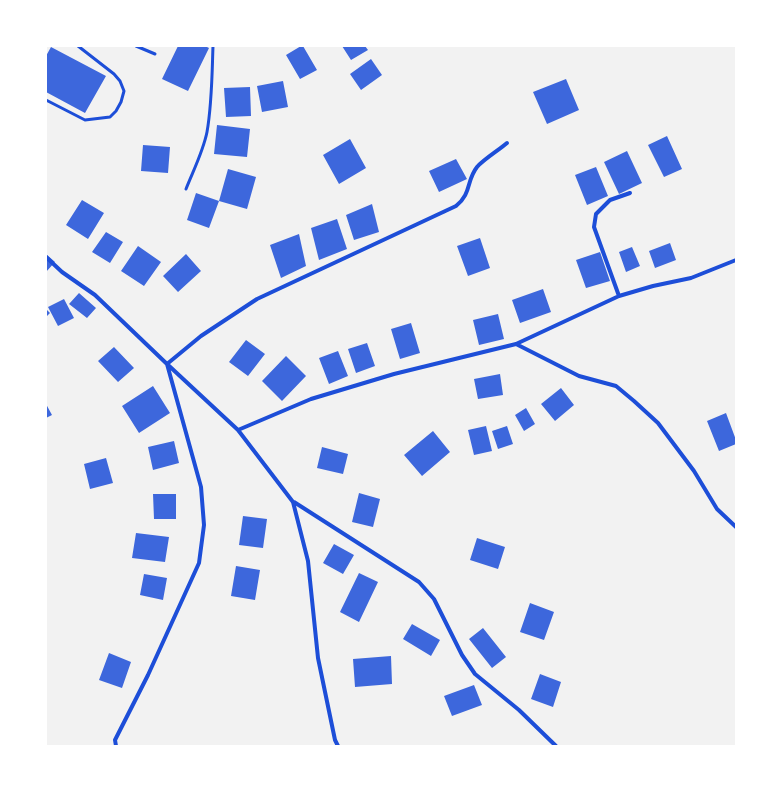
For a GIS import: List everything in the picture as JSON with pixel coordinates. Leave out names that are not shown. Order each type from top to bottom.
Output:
[{"type":"street","points":[[167,364],[201,336],[257,299],[456,206],[466,196],[472,177],[478,167],[507,143]]},
{"type":"street","points":[[619,296],[594,227],[596,214],[610,200],[630,193]]},
{"type":"street","points":[[46,257],[62,272],[95,296],[238,430],[293,502],[419,582],[434,599],[462,655],[475,674],[519,710],[556,746]]},
{"type":"street","points":[[238,430],[311,399],[394,374],[516,344],[619,296],[653,286],[691,278],[736,260]]},
{"type":"street","points":[[516,344],[579,376],[616,386],[658,423],[694,471],[717,509],[736,527]]},
{"type":"street","points":[[116,746],[116,740],[200,563],[204,525],[201,487],[167,364]]},
{"type":"street","points":[[293,502],[308,561],[318,658],[335,740],[338,746]]},
{"type":"lane","points":[[46,100],[86,120],[110,117],[116,111],[121,102],[124,91],[120,82],[114,74],[78,46]]},
{"type":"lane","points":[[136,46],[155,54]]},
{"type":"lane","points":[[186,189],[199,158],[207,133],[210,107],[213,46]]},
{"type":"building","points":[[178,46],[205,46],[209,48],[188,91],[162,79]]},
{"type":"building","points":[[303,46],[317,70],[300,79],[286,55]]},
{"type":"building","points":[[342,46],[365,46],[368,50],[351,60]]},
{"type":"building","points":[[51,47],[106,76],[85,113],[46,92],[46,56]]},
{"type":"building","points":[[371,59],[382,75],[361,90],[350,74]]},
{"type":"building","points":[[566,79],[579,110],[547,124],[533,92]]},
{"type":"building","points":[[283,81],[288,107],[262,112],[257,86]]},
{"type":"building","points":[[250,87],[251,116],[226,117],[224,88]]},
{"type":"building","points":[[217,125],[250,129],[247,157],[214,154]]},
{"type":"building","points":[[667,136],[682,169],[664,177],[648,145]]},
{"type":"building","points":[[350,139],[366,168],[339,184],[323,155]]},
{"type":"building","points":[[143,145],[170,147],[168,173],[141,171]]},
{"type":"building","points":[[627,151],[642,183],[619,194],[604,162]]},
{"type":"building","points":[[456,159],[467,179],[439,192],[429,171]]},
{"type":"building","points":[[596,167],[608,196],[587,205],[575,175]]},
{"type":"building","points":[[228,169],[256,177],[247,209],[219,201]]},
{"type":"building","points":[[196,193],[219,201],[209,228],[187,220]]},
{"type":"building","points":[[82,200],[104,213],[88,239],[66,225]]},
{"type":"building","points":[[372,204],[379,232],[354,240],[346,215]]},
{"type":"building","points":[[337,219],[347,249],[319,260],[311,228]]},
{"type":"building","points":[[106,232],[123,242],[110,263],[92,252]]},
{"type":"building","points":[[299,234],[306,266],[281,278],[270,245]]},
{"type":"building","points":[[480,238],[490,268],[468,276],[457,246]]},
{"type":"building","points":[[670,243],[676,260],[655,268],[649,251]]},
{"type":"building","points":[[138,246],[161,262],[144,286],[121,271]]},
{"type":"building","points":[[632,247],[640,266],[626,272],[619,252]]},
{"type":"building","points":[[600,252],[610,281],[586,288],[576,260]]},
{"type":"building","points":[[46,254],[55,262],[46,272]]},
{"type":"building","points":[[186,254],[201,271],[178,292],[163,276]]},
{"type":"building","points":[[543,289],[551,312],[520,323],[512,300]]},
{"type":"building","points":[[79,293],[96,308],[87,318],[69,304]]},
{"type":"building","points":[[64,299],[74,318],[58,326],[48,307]]},
{"type":"building","points":[[46,309],[50,313],[46,317]]},
{"type":"building","points":[[498,314],[504,339],[479,345],[473,320]]},
{"type":"building","points":[[411,323],[420,353],[400,359],[391,329]]},
{"type":"building","points":[[246,340],[265,354],[248,376],[229,362]]},
{"type":"building","points":[[367,343],[375,366],[356,373],[348,349]]},
{"type":"building","points":[[114,347],[134,368],[118,382],[98,361]]},
{"type":"building","points":[[338,351],[348,376],[329,384],[319,358]]},
{"type":"building","points":[[286,356],[306,376],[282,401],[262,381]]},
{"type":"building","points":[[500,374],[503,395],[478,399],[474,379]]},
{"type":"building","points":[[153,386],[170,413],[139,433],[122,406]]},
{"type":"building","points":[[561,388],[574,405],[555,421],[541,404]]},
{"type":"building","points":[[46,404],[52,415],[46,418]]},
{"type":"building","points":[[526,408],[535,424],[524,431],[515,415]]},
{"type":"building","points":[[726,413],[736,440],[736,444],[719,451],[707,421]]},
{"type":"building","points":[[486,426],[492,451],[474,455],[468,430]]},
{"type":"building","points":[[507,426],[513,444],[498,449],[492,431]]},
{"type":"building","points":[[433,431],[450,452],[422,476],[404,455]]},
{"type":"building","points":[[174,441],[179,463],[153,470],[148,447]]},
{"type":"building","points":[[322,447],[348,454],[343,474],[317,468]]},
{"type":"building","points":[[106,458],[113,483],[90,489],[84,464]]},
{"type":"building","points":[[359,493],[380,499],[373,527],[352,522]]},
{"type":"building","points":[[153,494],[176,494],[176,519],[154,519]]},
{"type":"building","points":[[243,516],[267,519],[263,548],[239,545]]},
{"type":"building","points":[[136,533],[169,537],[165,562],[132,558]]},
{"type":"building","points":[[477,538],[505,547],[498,569],[470,560]]},
{"type":"building","points":[[334,544],[354,555],[343,574],[323,563]]},
{"type":"building","points":[[236,566],[260,570],[255,600],[231,596]]},
{"type":"building","points":[[359,573],[378,582],[359,622],[340,612]]},
{"type":"building","points":[[144,574],[167,578],[163,600],[140,595]]},
{"type":"building","points":[[530,603],[554,612],[544,640],[520,632]]},
{"type":"building","points":[[412,624],[440,640],[431,656],[403,639]]},
{"type":"building","points":[[483,628],[506,657],[492,668],[469,639]]},
{"type":"building","points":[[109,653],[131,662],[122,688],[99,680]]},
{"type":"building","points":[[391,656],[392,684],[355,687],[353,659]]},
{"type":"building","points":[[540,674],[561,682],[553,707],[531,699]]},
{"type":"building","points":[[474,685],[482,705],[452,716],[444,696]]}]
